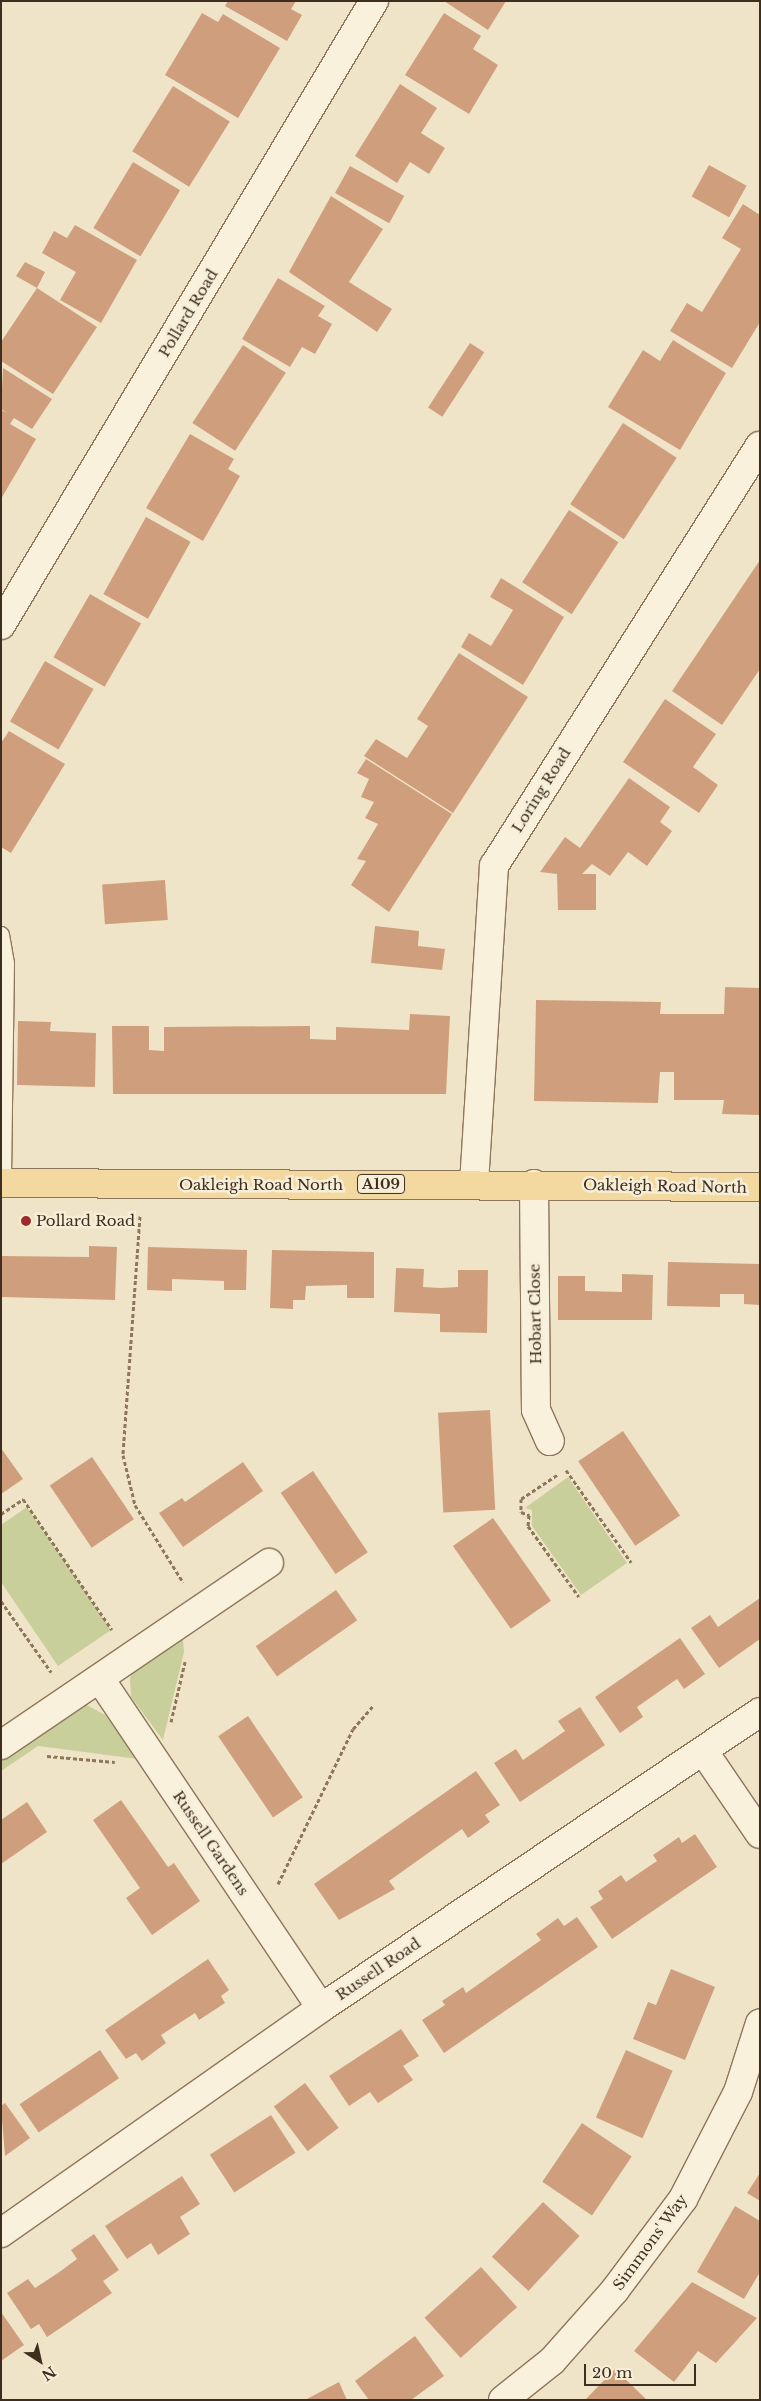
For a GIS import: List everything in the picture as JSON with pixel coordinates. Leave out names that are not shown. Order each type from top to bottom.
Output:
[{"type":"main road","name":"Oakleigh Road North","points":[[2,1183],[141,1186],[534,1184],[760,1188]]},
{"type":"street","name":"Pollard Road","points":[[1,625],[374,1]]},
{"type":"street","name":"Loring Road","points":[[474,1184],[494,866],[760,446]]},
{"type":"street","name":"Hobart Close","points":[[534,1184],[536,1410],[550,1441]]},
{"type":"street","points":[[1,1745],[269,1563]]},
{"type":"street","name":"Russell Gardens","points":[[100,1679],[321,2008]]},
{"type":"street","name":"Russell Road","points":[[1,2233],[321,2008],[704,1752],[760,1712]]},
{"type":"street","points":[[704,1752],[760,1834]]},
{"type":"street","name":"Simmons' Way","points":[[503,2400],[558,2354],[615,2290],[684,2200],[738,2092],[760,2023]]},
{"type":"lane","points":[[1,935],[6,963],[2,1183]]},
{"type":"path","points":[[141,1186],[123,1455],[135,1505],[184,1584],[188,1617]]},
{"type":"path","points":[[550,1441],[566,1469],[631,1562]]},
{"type":"path","points":[[566,1469],[521,1499],[521,1512],[529,1515],[528,1526],[579,1597]]},
{"type":"path","points":[[1,1514],[24,1499]]},
{"type":"path","points":[[1,1601],[52,1672],[44,1678]]},
{"type":"path","points":[[253,1905],[273,1896],[353,1729],[374,1705]]},
{"type":"green space","points":[[568,1477],[627,1563],[581,1595],[532,1526],[532,1510],[525,1508]]},
{"type":"green space","points":[[27,1507],[111,1630],[58,1666],[1,1582],[1,1525]]},
{"type":"green space","points":[[182,1628],[184,1652],[163,1740],[131,1697],[130,1678],[136,1661]]},
{"type":"green space","points":[[87,1705],[105,1715],[138,1759],[38,1746],[1,1771],[1,1750],[68,1706]]},
{"type":"building","points":[[228,1],[296,1],[291,9],[302,15],[287,41],[225,6]]},
{"type":"building","points":[[444,1],[506,1],[488,30]]},
{"type":"building","points":[[202,13],[218,22],[223,14],[280,48],[238,118],[165,75]]},
{"type":"building","points":[[444,13],[481,36],[473,49],[498,65],[469,114],[405,75]]},
{"type":"building","points":[[400,84],[437,108],[421,133],[445,148],[429,174],[410,162],[397,183],[355,156]]},
{"type":"building","points":[[173,86],[230,122],[189,187],[132,151]]},
{"type":"building","points":[[133,162],[180,190],[140,256],[93,228]]},
{"type":"building","points":[[709,165],[747,186],[729,217],[692,196]]},
{"type":"building","points":[[350,166],[404,196],[389,223],[335,193]]},
{"type":"building","points":[[331,196],[383,229],[349,282],[392,309],[377,332],[289,272]]},
{"type":"building","points":[[743,204],[760,215],[760,322],[732,368],[670,331],[687,303],[702,312],[741,249],[722,238]]},
{"type":"building","points":[[75,225],[137,260],[101,323],[60,300],[76,272],[42,253],[54,231],[67,238]]},
{"type":"building","points":[[25,262],[45,272],[37,288],[16,276]]},
{"type":"building","points":[[278,278],[325,306],[318,316],[332,324],[315,354],[302,347],[290,367],[242,339]]},
{"type":"building","points":[[37,288],[97,327],[53,394],[1,361],[1,342]]},
{"type":"building","points":[[673,340],[726,373],[680,450],[608,407],[643,350],[660,361]]},
{"type":"building","points":[[470,343],[484,352],[442,417],[428,408]]},
{"type":"building","points":[[243,345],[286,373],[235,451],[192,423]]},
{"type":"building","points":[[3,368],[52,399],[32,429],[14,418],[10,424],[36,439],[1,499],[1,410],[7,413],[1,409]]},
{"type":"building","points":[[623,423],[677,458],[624,539],[570,504]]},
{"type":"building","points":[[190,434],[234,459],[228,469],[240,476],[203,541],[146,508]]},
{"type":"building","points":[[569,510],[618,542],[572,614],[522,582]]},
{"type":"building","points":[[146,517],[191,542],[148,619],[103,594]]},
{"type":"building","points":[[760,560],[760,669],[722,725],[672,691]]},
{"type":"building","points":[[501,578],[564,617],[523,685],[461,647],[469,633],[491,646],[513,610],[490,597]]},
{"type":"building","points":[[90,594],[141,624],[105,687],[54,657]]},
{"type":"building","points":[[459,653],[528,697],[453,813],[364,756],[376,739],[407,758],[428,726],[417,719]]},
{"type":"building","points":[[45,661],[93,689],[58,750],[10,722]]},
{"type":"building","points":[[665,699],[716,734],[693,767],[718,785],[699,813],[623,762]]},
{"type":"building","points":[[9,731],[65,764],[11,853],[1,847],[1,743]]},
{"type":"building","points":[[366,759],[452,814],[389,912],[351,885],[366,861],[357,859],[378,824],[365,818],[374,802],[361,797],[369,779],[357,773]]},
{"type":"building","points":[[629,778],[670,807],[660,822],[672,831],[647,866],[628,852],[610,876],[592,864],[582,874],[596,874],[596,910],[558,910],[557,874],[540,872],[565,837],[580,848]]},
{"type":"building","points":[[165,880],[168,920],[105,924],[102,884]]},
{"type":"building","points":[[375,926],[419,931],[418,946],[445,949],[442,970],[371,963]]},
{"type":"building","points":[[725,987],[760,988],[760,1115],[722,1114],[724,1100],[674,1100],[674,1072],[660,1072],[658,1103],[534,1101],[536,1000],[661,1002],[660,1014],[724,1014]]},
{"type":"building","points":[[410,1014],[450,1016],[446,1094],[113,1094],[112,1026],[149,1026],[149,1050],[164,1051],[164,1027],[310,1026],[310,1039],[336,1040],[336,1027],[409,1030]]},
{"type":"building","points":[[18,1021],[51,1022],[50,1031],[96,1033],[95,1087],[17,1085]]},
{"type":"building","points":[[89,1246],[117,1247],[115,1300],[1,1297],[1,1256],[89,1257]]},
{"type":"building","points":[[148,1247],[247,1250],[246,1290],[224,1290],[224,1281],[172,1279],[172,1291],[147,1290]]},
{"type":"building","points":[[272,1250],[374,1252],[374,1298],[347,1298],[347,1285],[306,1286],[305,1300],[293,1300],[293,1309],[270,1308]]},
{"type":"building","points":[[668,1262],[760,1264],[760,1305],[744,1304],[744,1294],[720,1294],[720,1307],[667,1306]]},
{"type":"building","points":[[396,1268],[424,1269],[423,1287],[441,1288],[458,1287],[458,1270],[488,1270],[487,1333],[440,1332],[440,1314],[394,1312]]},
{"type":"building","points":[[622,1274],[653,1275],[652,1320],[558,1320],[558,1276],[585,1276],[585,1291],[622,1292]]},
{"type":"building","points":[[490,1410],[495,1510],[443,1513],[438,1413]]},
{"type":"building","points":[[623,1431],[680,1516],[635,1546],[578,1461]]},
{"type":"building","points":[[1,1448],[23,1479],[1,1494]]},
{"type":"building","points":[[92,1457],[134,1519],[92,1548],[50,1486]]},
{"type":"building","points":[[243,1462],[263,1491],[183,1547],[159,1513],[182,1498],[185,1502]]},
{"type":"building","points":[[313,1471],[368,1552],[335,1574],[281,1493]]},
{"type":"building","points":[[493,1518],[551,1601],[511,1629],[453,1546]]},
{"type":"building","points":[[336,1590],[357,1620],[277,1677],[256,1646]]},
{"type":"building","points":[[760,1598],[760,1639],[719,1668],[691,1628],[710,1615],[718,1627]]},
{"type":"building","points":[[680,1638],[705,1674],[684,1689],[677,1679],[637,1707],[643,1717],[620,1733],[595,1697]]},
{"type":"building","points":[[580,1707],[605,1745],[520,1802],[494,1763],[516,1749],[523,1760],[565,1731],[558,1721]]},
{"type":"building","points":[[248,1716],[303,1797],[273,1817],[218,1736]]},
{"type":"building","points":[[476,1771],[500,1805],[485,1815],[490,1822],[468,1838],[462,1829],[389,1881],[395,1889],[339,1920],[314,1884]]},
{"type":"building","points":[[121,1800],[168,1867],[174,1863],[200,1901],[152,1935],[126,1898],[140,1888],[93,1820]]},
{"type":"building","points":[[27,1802],[47,1832],[1,1864],[1,1820]]},
{"type":"building","points":[[695,1834],[717,1867],[612,1939],[590,1907],[603,1899],[598,1891],[621,1875],[626,1882],[657,1861],[653,1855],[679,1837],[682,1843]]},
{"type":"building","points":[[577,1917],[598,1947],[444,2053],[422,2020],[445,2005],[442,2001],[463,1987],[466,1993],[541,1940],[536,1934],[558,1918],[564,1926]]},
{"type":"building","points":[[208,1959],[229,1990],[221,1996],[225,2003],[199,2020],[195,2013],[161,2035],[166,2043],[142,2061],[136,2053],[126,2059],[105,2030]]},
{"type":"building","points":[[671,1969],[715,1987],[685,2060],[633,2039],[648,2002],[656,2005]]},
{"type":"building","points":[[401,2029],[419,2056],[403,2066],[413,2080],[378,2103],[370,2092],[349,2106],[329,2076]]},
{"type":"building","points":[[100,2050],[119,2078],[39,2132],[20,2104]]},
{"type":"building","points":[[626,2050],[673,2071],[642,2138],[596,2118]]},
{"type":"building","points":[[305,2083],[339,2128],[308,2151],[274,2106]]},
{"type":"building","points":[[5,2103],[30,2138],[5,2156],[1,2106]]},
{"type":"building","points":[[271,2115],[296,2153],[234,2192],[210,2155]]},
{"type":"building","points":[[582,2123],[632,2157],[592,2215],[542,2182]]},
{"type":"building","points":[[760,2173],[760,2201],[747,2193]]},
{"type":"building","points":[[182,2176],[200,2204],[180,2217],[190,2234],[158,2255],[151,2243],[127,2259],[105,2226]]},
{"type":"building","points":[[543,2202],[580,2236],[528,2291],[492,2257]]},
{"type":"building","points":[[735,2206],[760,2221],[760,2272],[744,2299],[697,2272]]},
{"type":"building","points":[[94,2234],[119,2270],[103,2281],[112,2293],[47,2337],[39,2324],[31,2329],[7,2293],[28,2279],[35,2288],[58,2273],[77,2259],[71,2250]]},
{"type":"building","points":[[481,2267],[517,2307],[461,2358],[425,2318]]},
{"type":"building","points":[[692,2282],[757,2318],[716,2363],[698,2351],[674,2382],[634,2351]]},
{"type":"building","points":[[1,2312],[24,2345],[1,2361]]},
{"type":"building","points":[[415,2336],[444,2376],[411,2400],[369,2400],[355,2381]]},
{"type":"building","points":[[615,2369],[647,2400],[585,2400]]},
{"type":"building","points":[[339,2382],[347,2400],[305,2400]]},
{"type":"place","name":"Pollard Road","points":[[26,1221]]}]
